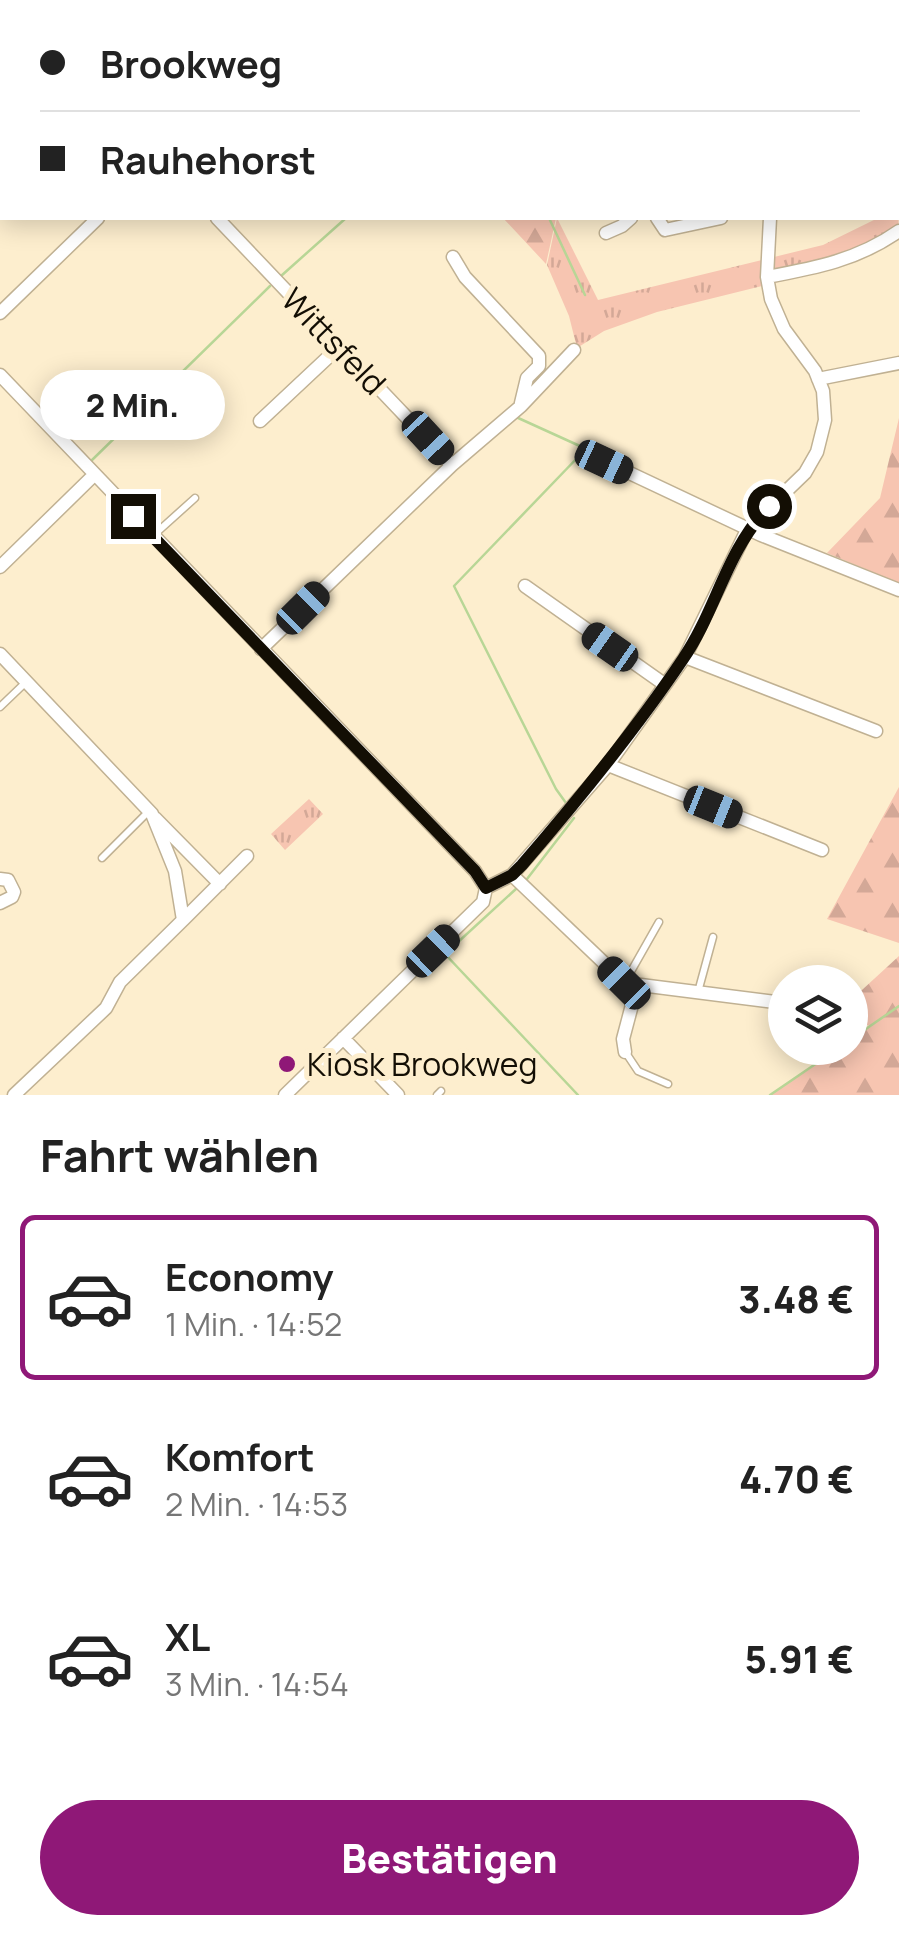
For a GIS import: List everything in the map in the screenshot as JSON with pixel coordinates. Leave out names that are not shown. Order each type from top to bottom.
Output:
[{"type":"street","points":[[0,313],[96,220]]},
{"type":"street","name":"Wittsfeld","points":[[219,220],[452,465]]},
{"type":"street","points":[[606,233],[629,220]]},
{"type":"street","points":[[658,220],[665,230],[712,220]]},
{"type":"street","points":[[486,888],[512,875],[608,764],[684,658],[748,528],[814,460],[825,420],[824,398],[818,379],[781,324],[770,299],[766,277],[770,220]]},
{"type":"street","points":[[766,277],[852,257],[873,249],[899,230]]},
{"type":"street","points":[[452,257],[465,278],[539,356],[539,366],[526,378],[521,406]]},
{"type":"street","points":[[260,421],[339,347]]},
{"type":"street","points":[[260,649],[452,465],[521,406],[574,350]]},
{"type":"street","points":[[818,379],[899,363]]},
{"type":"street","points":[[0,375],[475,871],[486,888],[483,902],[285,1095]]},
{"type":"street","points":[[585,452],[748,528],[899,590]]},
{"type":"street","points":[[0,567],[94,474]]},
{"type":"street","points":[[525,586],[664,684]]},
{"type":"street","points":[[0,654],[220,884]]},
{"type":"street","points":[[684,658],[876,731]]},
{"type":"street","points":[[608,764],[822,850]]},
{"type":"street","points":[[150,813],[175,871],[183,920]]},
{"type":"street","points":[[14,1095],[106,1008],[120,982],[246,856]]},
{"type":"street","points":[[512,875],[631,984],[768,1001]]},
{"type":"street","points":[[0,879],[8,880],[14,892],[12,898],[0,903]]},
{"type":"street","points":[[625,1052],[631,984]]},
{"type":"street","points":[[343,1038],[398,1095]]},
{"type":"lane","points":[[153,536],[194,498]]},
{"type":"lane","points":[[0,706],[26,682]]},
{"type":"lane","points":[[102,858],[150,813]]},
{"type":"lane","points":[[631,984],[659,922]]},
{"type":"lane","points":[[698,993],[713,937]]},
{"type":"lane","points":[[625,1052],[638,1071],[668,1084]]},
{"type":"green space","points":[[505,220],[556,220],[546,264]]},
{"type":"green space","points":[[557,220],[598,300],[823,245],[874,220],[898,220],[899,236],[835,268],[657,312],[604,331],[577,348],[569,316],[547,265]]},
{"type":"green space","points":[[899,418],[899,583],[827,553],[880,498]]},
{"type":"green space","points":[[899,787],[899,943],[827,919]]},
{"type":"green space","points":[[309,799],[323,814],[285,850],[271,834]]},
{"type":"green space","points":[[899,956],[899,1095],[770,1095],[814,1065],[868,1065],[868,984]]},
{"type":"waterway","points":[[281,276],[344,220]]},
{"type":"waterway","points":[[550,220],[585,295]]},
{"type":"waterway","points":[[90,462],[270,286]]},
{"type":"waterway","points":[[516,417],[582,447]]},
{"type":"waterway","points":[[566,803],[454,586],[580,455]]},
{"type":"waterway","points":[[527,879],[574,818]]},
{"type":"waterway","points":[[517,888],[445,954],[578,1095]]},
{"type":"waterway","points":[[868,1028],[899,1006]]},
{"type":"waterway","points":[[770,1095],[814,1065]]},
{"type":"place","name":"Kiosk Brookweg","points":[[287,1064]]},
{"type":"route","points":[[133,516],[475,871],[486,888],[512,875],[522,865],[643,718],[684,658],[741,539],[769,506]]}]
